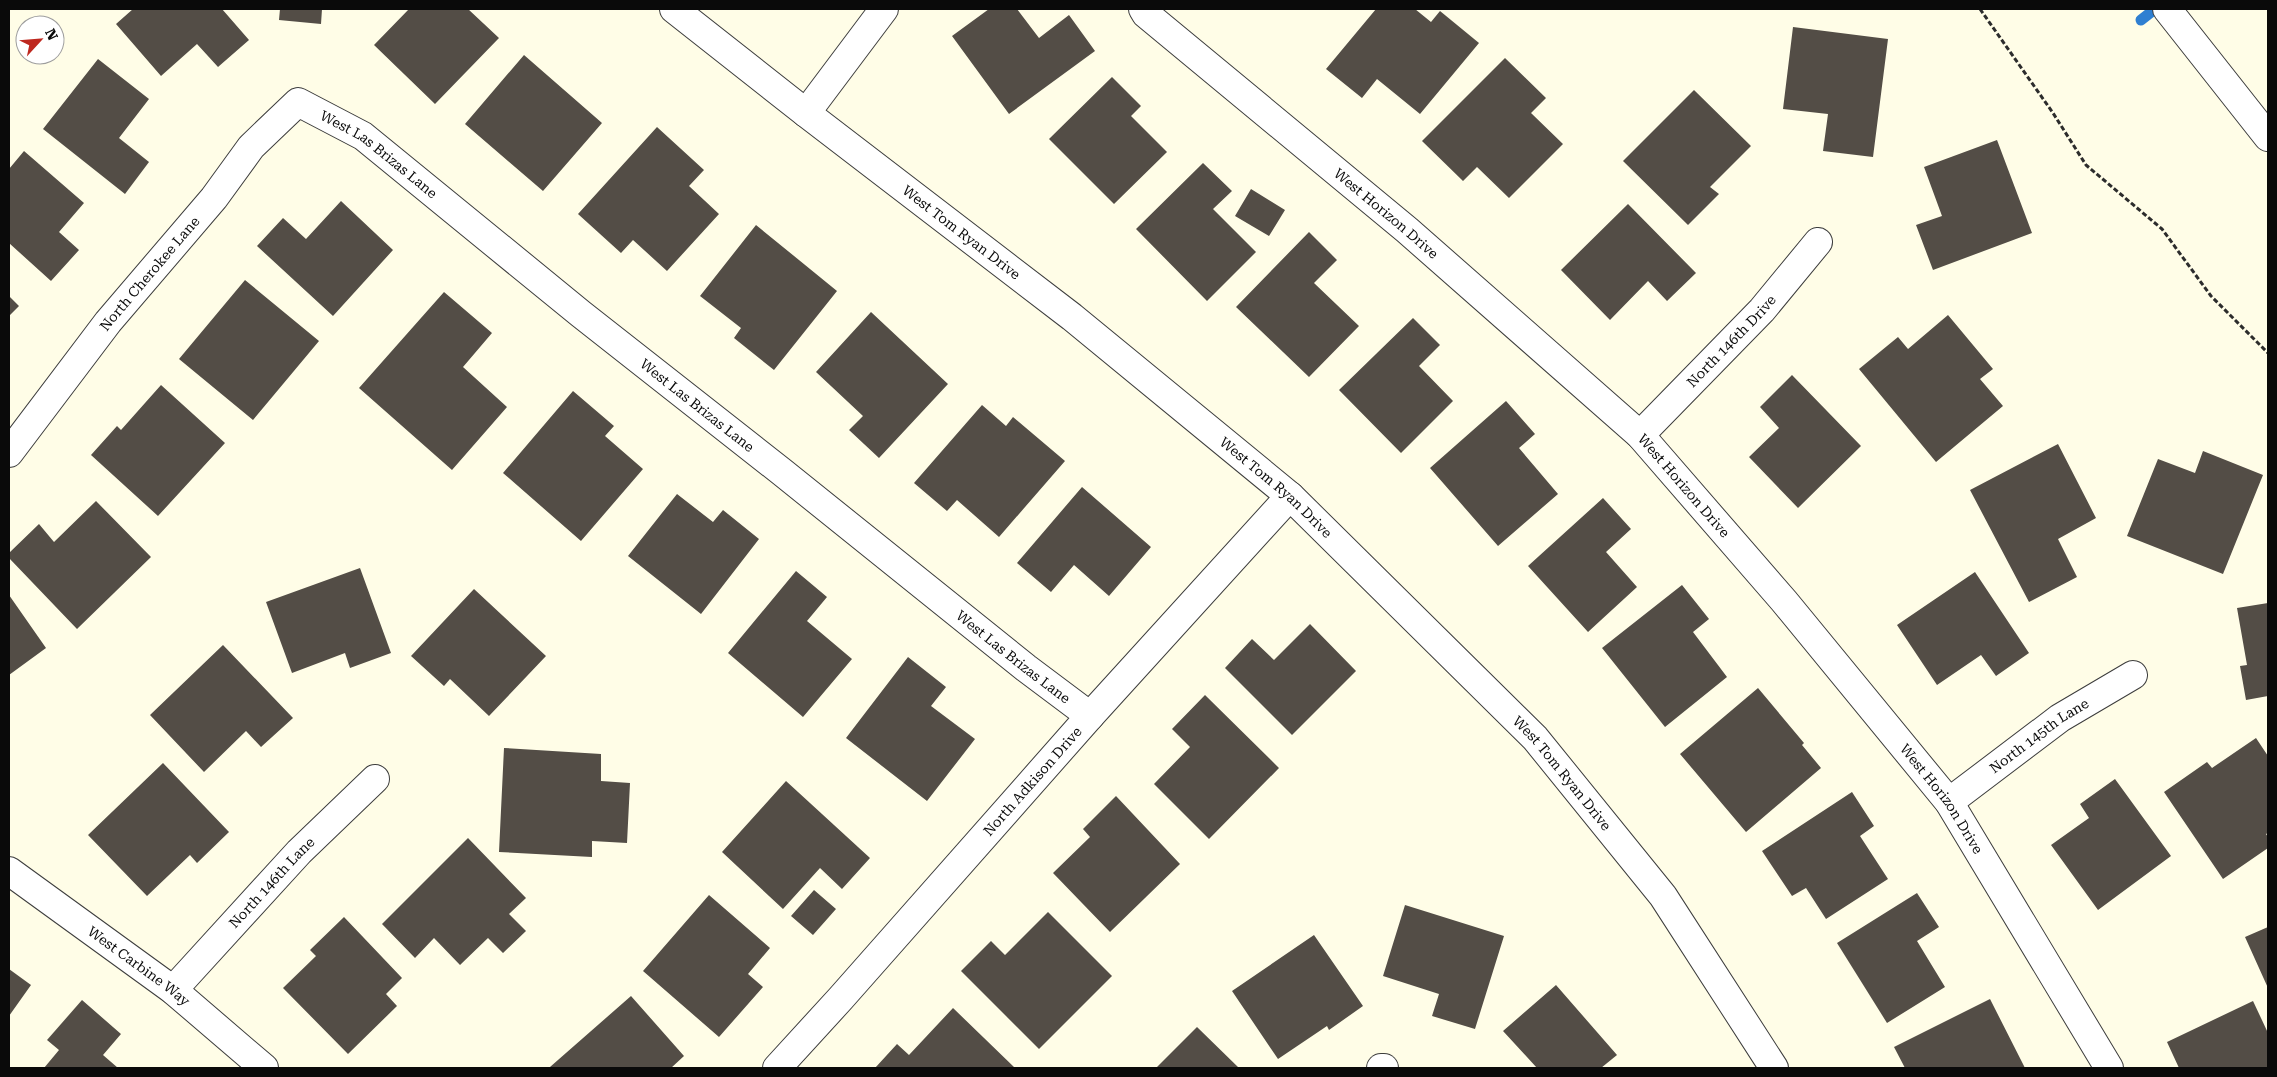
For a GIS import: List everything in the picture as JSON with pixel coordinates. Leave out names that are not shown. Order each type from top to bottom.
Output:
[{"type":"street","name":"West Tom Ryan Drive","points":[[674,9],[1072,318],[1290,496],[1535,738],[1663,896],[1774,1068]]},
{"type":"street","points":[[806,113],[884,9]]},
{"type":"street","name":"West Horizon Drive","points":[[1143,9],[1154,21],[1407,230],[1640,436],[1784,602],[1949,802],[2109,1068]]},
{"type":"street","points":[[2167,9],[2268,137]]},
{"type":"street","name":"North Cherokee Lane","points":[[9,453],[108,322],[214,198],[252,147],[298,102]]},
{"type":"street","name":"West Las Brizas Lane","points":[[298,102],[363,136],[581,314],[1026,668],[1090,716]]},
{"type":"street","name":"North 146th Drive","points":[[1640,436],[1762,310],[1818,242]]},
{"type":"street","name":"North Adkison Drive","points":[[777,1068],[1090,716],[1290,496]]},
{"type":"street","name":"North 145th Lane","points":[[1949,802],[2060,718],[2133,675]]},
{"type":"street","name":"North 146th Lane","points":[[173,990],[299,852],[375,779]]},
{"type":"street","name":"West Carbine Way","points":[[9,871],[173,990],[264,1068]]},
{"type":"path","points":[[1980,9],[2053,113],[2086,165],[2162,228],[2211,296],[2268,353]]},
{"type":"building","points":[[133,9],[222,9],[249,40],[218,67],[197,44],[161,76],[116,24]]},
{"type":"building","points":[[280,9],[322,9],[321,24],[279,20]]},
{"type":"building","points":[[409,9],[468,9],[499,38],[435,104],[374,45]]},
{"type":"building","points":[[989,9],[1017,9],[1039,38],[1069,15],[1095,51],[1009,114],[952,36]]},
{"type":"building","points":[[1376,9],[1415,9],[1431,22],[1440,11],[1479,43],[1420,114],[1377,79],[1362,98],[1326,69]]},
{"type":"building","points":[[1793,27],[1888,39],[1873,157],[1823,151],[1828,114],[1783,109]]},
{"type":"building","points":[[524,55],[602,123],[543,191],[465,124]]},
{"type":"building","points":[[1505,58],[1546,98],[1531,113],[1563,144],[1509,198],[1477,167],[1463,181],[1422,141]]},
{"type":"building","points":[[98,59],[149,99],[119,138],[149,162],[125,194],[43,129]]},
{"type":"building","points":[[1112,77],[1141,106],[1131,116],[1167,152],[1114,204],[1049,139]]},
{"type":"building","points":[[1694,90],[1751,146],[1710,187],[1719,194],[1688,225],[1623,161]]},
{"type":"building","points":[[657,127],[704,170],[689,186],[719,214],[667,271],[633,240],[621,253],[578,214]]},
{"type":"building","points":[[1997,140],[2032,233],[1933,270],[1916,225],[1942,216],[1924,167]]},
{"type":"building","points":[[24,151],[84,203],[59,232],[79,250],[51,281],[9,243],[9,169]]},
{"type":"building","points":[[1203,163],[1232,191],[1213,209],[1256,252],[1207,301],[1136,229]]},
{"type":"building","points":[[1251,189],[1285,210],[1269,236],[1235,216]]},
{"type":"building","points":[[341,201],[393,250],[333,316],[257,246],[283,218],[306,239]]},
{"type":"building","points":[[1628,204],[1696,273],[1667,301],[1648,281],[1610,320],[1561,270]]},
{"type":"building","points":[[756,225],[837,291],[774,370],[734,338],[741,328],[700,296]]},
{"type":"building","points":[[1309,232],[1337,260],[1314,283],[1359,326],[1309,377],[1236,307]]},
{"type":"building","points":[[245,280],[319,341],[253,420],[179,359]]},
{"type":"building","points":[[444,292],[492,333],[463,367],[507,407],[452,470],[359,388]]},
{"type":"building","points":[[9,296],[19,306],[9,316]]},
{"type":"building","points":[[871,312],[948,384],[879,458],[849,430],[863,416],[816,372]]},
{"type":"building","points":[[1948,315],[1993,369],[1980,379],[2003,406],[1936,462],[1859,369],[1898,337],[1908,349]]},
{"type":"building","points":[[1413,318],[1440,345],[1419,366],[1453,401],[1401,453],[1339,390]]},
{"type":"building","points":[[1792,375],[1861,446],[1798,508],[1749,457],[1779,428],[1760,407]]},
{"type":"building","points":[[161,385],[225,443],[158,516],[91,455],[117,426],[121,430]]},
{"type":"building","points":[[573,391],[614,426],[605,436],[643,469],[581,541],[503,473]]},
{"type":"building","points":[[1506,401],[1535,434],[1519,448],[1558,494],[1498,546],[1430,468]]},
{"type":"building","points":[[982,405],[1006,426],[1013,417],[1065,461],[999,537],[957,500],[947,511],[914,483]]},
{"type":"building","points":[[2058,444],[2096,518],[2058,539],[2077,577],[2029,602],[1970,490]]},
{"type":"building","points":[[2203,451],[2263,475],[2223,574],[2127,536],[2158,459],[2195,473]]},
{"type":"building","points":[[1082,487],[1151,547],[1109,596],[1074,565],[1051,592],[1017,563]]},
{"type":"building","points":[[677,494],[713,522],[723,510],[759,539],[701,614],[628,556]]},
{"type":"building","points":[[1603,498],[1631,529],[1606,552],[1637,587],[1588,632],[1528,566]]},
{"type":"building","points":[[96,501],[151,557],[77,629],[9,558],[9,553],[39,524],[54,542]]},
{"type":"building","points":[[360,568],[391,653],[350,668],[345,653],[292,673],[266,602]]},
{"type":"building","points":[[796,571],[827,597],[807,621],[852,659],[803,717],[728,653]]},
{"type":"building","points":[[1975,572],[2029,653],[1996,676],[1981,655],[1937,685],[1897,625]]},
{"type":"building","points":[[1682,585],[1709,619],[1693,632],[1727,677],[1665,727],[1602,648]]},
{"type":"building","points":[[474,589],[546,656],[489,716],[450,679],[444,686],[411,656]]},
{"type":"building","points":[[9,595],[46,648],[9,675]]},
{"type":"building","points":[[2268,603],[2268,696],[2246,700],[2240,666],[2247,665],[2237,608]]},
{"type":"building","points":[[1310,624],[1356,671],[1292,735],[1225,668],[1252,639],[1274,660]]},
{"type":"building","points":[[223,645],[293,718],[261,747],[246,731],[204,772],[150,715]]},
{"type":"building","points":[[908,657],[946,687],[931,706],[975,739],[927,801],[846,738]]},
{"type":"building","points":[[1758,688],[1804,743],[1802,745],[1821,768],[1746,832],[1680,754]]},
{"type":"building","points":[[1205,695],[1279,768],[1209,839],[1154,784],[1190,747],[1172,729]]},
{"type":"building","points":[[2256,738],[2268,756],[2268,833],[2266,834],[2268,837],[2268,848],[2223,879],[2164,792],[2207,762],[2212,768]]},
{"type":"building","points":[[504,748],[601,754],[601,781],[630,783],[627,843],[592,841],[592,857],[499,852]]},
{"type":"building","points":[[163,763],[229,832],[197,863],[190,855],[147,896],[88,835]]},
{"type":"building","points":[[2115,779],[2171,856],[2098,910],[2051,845],[2089,818],[2080,804]]},
{"type":"building","points":[[786,781],[870,858],[842,889],[820,868],[783,909],[722,852]]},
{"type":"building","points":[[1852,792],[1874,826],[1860,836],[1888,879],[1826,919],[1806,888],[1792,896],[1762,851]]},
{"type":"building","points":[[1116,796],[1180,864],[1110,932],[1053,873],[1090,837],[1083,829]]},
{"type":"building","points":[[468,838],[526,898],[509,914],[526,931],[503,953],[488,938],[460,965],[434,938],[415,958],[382,924]]},
{"type":"building","points":[[814,890],[836,909],[813,935],[791,916]]},
{"type":"building","points":[[1917,893],[1939,927],[1917,941],[1945,987],[1887,1023],[1837,943]]},
{"type":"building","points":[[709,895],[770,948],[748,974],[763,987],[719,1037],[643,971]]},
{"type":"building","points":[[1405,905],[1504,936],[1475,1029],[1432,1016],[1439,994],[1383,976]]},
{"type":"building","points":[[1048,912],[1112,976],[1039,1049],[961,971],[991,941],[1005,955]]},
{"type":"building","points":[[344,917],[402,978],[386,994],[397,1006],[348,1054],[283,988],[316,956],[310,950]]},
{"type":"building","points":[[2268,927],[2268,988],[2245,937]]},
{"type":"building","points":[[1314,935],[1363,1006],[1329,1030],[1327,1026],[1278,1059],[1232,991]]},
{"type":"building","points":[[9,969],[31,985],[9,1016]]},
{"type":"building","points":[[1556,985],[1617,1055],[1601,1068],[1537,1068],[1503,1031]]},
{"type":"building","points":[[631,996],[684,1056],[671,1068],[550,1067]]},
{"type":"building","points":[[1990,999],[2025,1068],[1905,1068],[1894,1047]]},
{"type":"building","points":[[82,1000],[121,1034],[103,1055],[118,1068],[44,1068],[59,1050],[47,1040]]},
{"type":"building","points":[[2253,1001],[2268,1033],[2268,1068],[2179,1068],[2167,1042]]},
{"type":"building","points":[[953,1008],[1014,1067],[875,1068],[897,1044],[909,1055]]},
{"type":"building","points":[[1197,1027],[1239,1068],[1156,1068]]},
{"type":"waterway","points":[[2141,20],[2155,9]]}]
